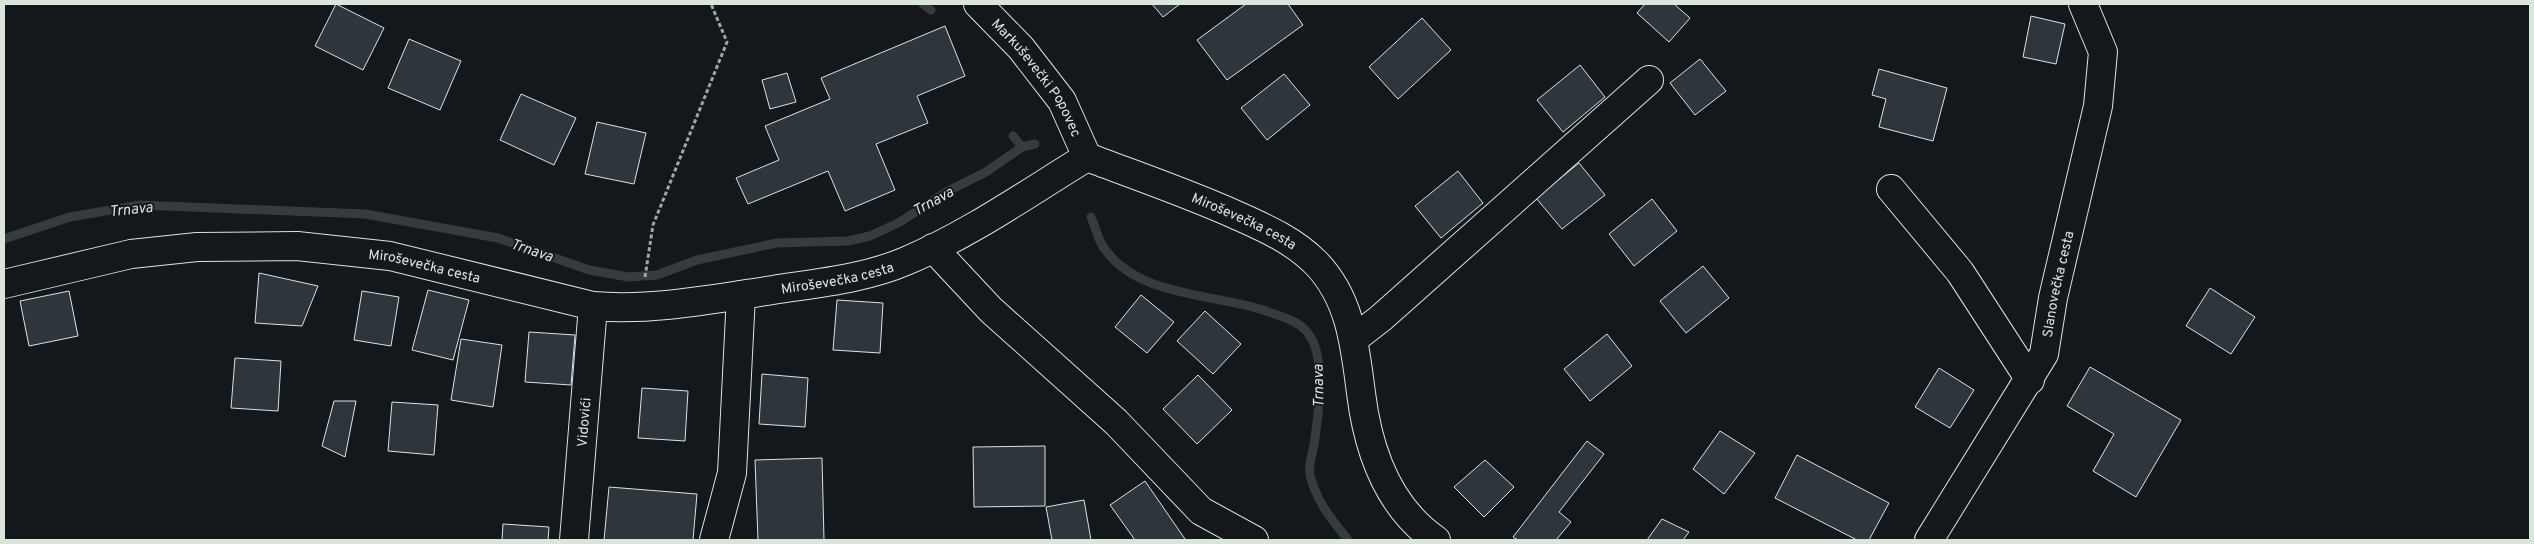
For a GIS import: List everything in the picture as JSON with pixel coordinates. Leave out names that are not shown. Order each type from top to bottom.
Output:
[{"type":"main road","name":"Markuševečki Popovec","points":[[978,4],[1021,48],[1062,101],[1087,158]]},
{"type":"main road","name":"Slanovečka cesta","points":[[1930,540],[2030,380],[2044,354],[2053,298],[2098,106],[2104,52],[2083,4]]},
{"type":"main road","points":[[1354,339],[1381,318],[1649,80]]},
{"type":"main road","name":"Miroševečka cesta","points":[[4,284],[131,254],[198,247],[296,246],[390,256],[593,306],[627,309],[838,282],[905,262],[962,233],[1087,158],[1196,197],[1286,237],[1316,264],[1337,290],[1354,339],[1361,396],[1370,441],[1383,479],[1400,506],[1421,530],[1436,540]]},
{"type":"main road","points":[[1891,189],[1960,272],[2030,380]]},
{"type":"main road","points":[[933,248],[991,310],[1116,422],[1200,511],[1254,540]]},
{"type":"main road","points":[[714,540],[732,473],[741,295]]},
{"type":"main road","name":"Vidovići","points":[[574,540],[593,306]]},
{"type":"path","points":[[645,269],[653,225],[727,42],[711,4]]},
{"type":"building","points":[[336,4],[384,28],[363,70],[315,46]]},
{"type":"building","points":[[1152,4],[1180,4],[1163,17]]},
{"type":"building","points":[[1246,4],[1288,4],[1303,25],[1227,80],[1197,40]]},
{"type":"building","points":[[1645,4],[1674,4],[1690,18],[1669,42],[1637,13]]},
{"type":"building","points":[[2031,16],[2065,24],[2056,64],[2023,57]]},
{"type":"building","points":[[1422,18],[1451,50],[1398,99],[1369,67]]},
{"type":"building","points":[[945,26],[965,76],[917,96],[928,123],[876,144],[895,190],[845,211],[828,171],[748,204],[736,178],[779,160],[765,126],[830,99],[821,78]]},
{"type":"building","points":[[409,39],[461,61],[440,110],[388,88]]},
{"type":"building","points":[[1700,59],[1726,91],[1695,115],[1670,83]]},
{"type":"building","points":[[1580,65],[1605,97],[1563,132],[1537,100]]},
{"type":"building","points":[[1879,69],[1947,88],[1933,141],[1879,127],[1886,99],[1872,95]]},
{"type":"building","points":[[787,73],[796,102],[770,109],[762,80]]},
{"type":"building","points":[[1284,74],[1310,105],[1267,140],[1241,108]]},
{"type":"building","points":[[521,94],[576,118],[554,165],[500,140]]},
{"type":"building","points":[[597,122],[646,133],[634,184],[585,174]]},
{"type":"building","points":[[1579,163],[1605,195],[1562,229],[1536,198]]},
{"type":"building","points":[[1458,171],[1483,203],[1441,238],[1415,206]]},
{"type":"building","points":[[1652,199],[1677,231],[1634,266],[1609,234]]},
{"type":"building","points":[[1703,266],[1729,298],[1686,333],[1660,301]]},
{"type":"building","points":[[259,273],[318,286],[302,326],[255,323]]},
{"type":"building","points":[[2210,288],[2255,317],[2231,354],[2186,326]]},
{"type":"building","points":[[428,290],[469,300],[453,360],[412,350]]},
{"type":"building","points":[[69,291],[78,336],[29,346],[20,301]]},
{"type":"building","points":[[362,291],[399,297],[391,346],[354,340]]},
{"type":"building","points":[[1141,295],[1174,322],[1147,353],[1115,327]]},
{"type":"building","points":[[837,300],[883,303],[880,353],[833,350]]},
{"type":"building","points":[[1205,311],[1241,344],[1213,374],[1177,341]]},
{"type":"building","points":[[529,332],[575,335],[571,385],[525,382]]},
{"type":"building","points":[[1607,334],[1632,366],[1590,401],[1564,369]]},
{"type":"building","points":[[461,339],[502,345],[493,407],[451,400]]},
{"type":"building","points":[[235,358],[281,361],[278,411],[231,408]]},
{"type":"building","points":[[2090,367],[2181,420],[2136,497],[2093,471],[2114,434],[2067,406]]},
{"type":"building","points":[[1939,368],[1974,390],[1950,428],[1915,407]]},
{"type":"building","points":[[762,374],[808,378],[805,427],[759,424]]},
{"type":"building","points":[[1198,375],[1232,410],[1197,444],[1163,409]]},
{"type":"building","points":[[642,388],[688,391],[685,441],[638,438]]},
{"type":"building","points":[[334,401],[356,401],[345,457],[322,446]]},
{"type":"building","points":[[392,402],[438,405],[434,455],[388,451]]},
{"type":"building","points":[[1720,431],[1755,453],[1724,494],[1693,469]]},
{"type":"building","points":[[1587,441],[1604,454],[1559,512],[1571,522],[1556,540],[1518,540],[1513,537]]},
{"type":"building","points":[[1045,446],[1045,506],[974,507],[973,447]]},
{"type":"building","points":[[1797,455],[1889,503],[1869,540],[1857,540],[1775,498]]},
{"type":"building","points":[[822,458],[824,540],[758,540],[755,460]]},
{"type":"building","points":[[1485,460],[1514,487],[1484,517],[1454,487]]},
{"type":"building","points":[[1145,481],[1184,540],[1135,540],[1110,505]]},
{"type":"building","points":[[609,487],[697,494],[693,540],[604,540]]},
{"type":"building","points":[[1084,500],[1091,540],[1052,540],[1046,507]]},
{"type":"building","points":[[1662,519],[1689,532],[1683,540],[1647,540]]},
{"type":"building","points":[[503,524],[549,527],[548,540],[502,540]]},
{"type":"waterway","points":[[923,4],[931,10]]},
{"type":"waterway","points":[[1013,136],[1022,147]]},
{"type":"waterway","name":"Trnava","points":[[4,239],[70,217],[140,205],[365,214],[498,238],[589,270],[629,277],[657,275],[697,260],[777,243],[848,241],[870,236],[900,222],[946,192],[986,172],[1022,147],[1035,144]]},
{"type":"waterway","name":"Trnava","points":[[1091,217],[1102,245],[1116,262],[1134,275],[1177,291],[1266,311],[1289,319],[1301,326],[1310,336],[1316,350],[1320,382],[1318,416],[1310,475],[1320,502],[1348,540]]}]
